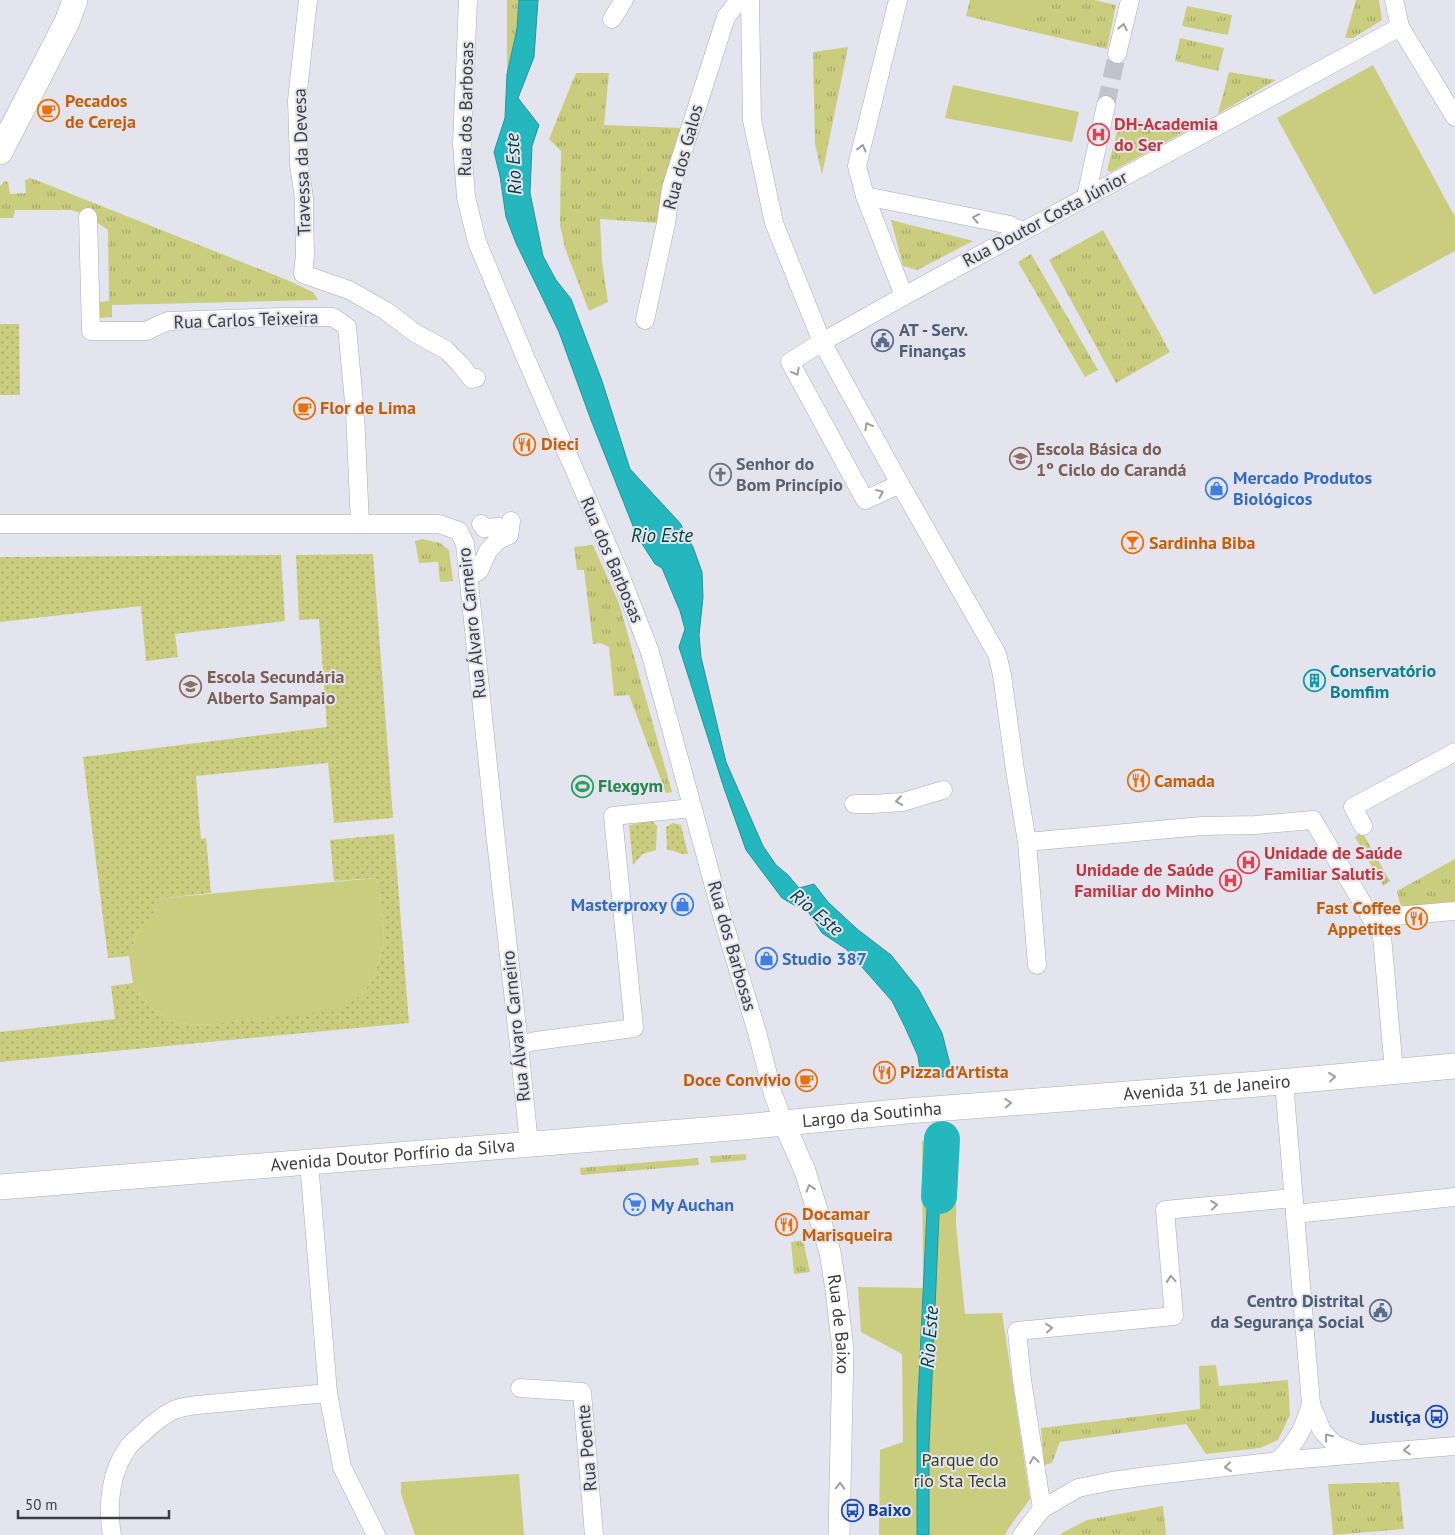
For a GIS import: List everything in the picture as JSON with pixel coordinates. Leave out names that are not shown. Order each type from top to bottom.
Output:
[{"type":"main road","points":[[0,152],[67,22],[75,0]]},
{"type":"main road","name":"Avenida 31 de Janeiro","points":[[960,1106],[1284,1082],[1455,1066]]},
{"type":"main road","name":"Largo da Soutinha","points":[[784,1122],[960,1106]]},
{"type":"main road","name":"Avenida Doutor Porfírio da Silva","points":[[0,1187],[733,1128],[784,1122]]},
{"type":"street","name":"Travessa da Devesa","points":[[308,0],[305,42],[297,100],[298,164],[304,206],[303,274],[349,290],[386,311],[415,333],[446,350],[472,379],[476,378]]},
{"type":"street","name":"Rua dos Barbosas","points":[[468,0],[462,143],[466,197],[477,242],[526,359],[620,572],[650,652],[773,1094],[784,1122]]},
{"type":"street","points":[[612,19],[624,0]]},
{"type":"street","name":"Rua dos Galos","points":[[645,320],[666,223],[671,188],[726,17],[739,0]]},
{"type":"street","points":[[750,0],[752,120],[774,223],[822,342],[997,654],[1002,674],[1026,842],[1037,965]]},
{"type":"street","points":[[898,0],[858,166],[865,196],[904,296]]},
{"type":"street","points":[[1117,54],[1130,0]]},
{"type":"street","points":[[1394,0],[1400,27],[1455,117]]},
{"type":"street","name":"Rua Doutor Costa Júnior","points":[[900,484],[865,500],[790,362],[822,342],[1022,231],[1400,27]]},
{"type":"street","points":[[1086,197],[1106,105]]},
{"type":"street","points":[[865,196],[1010,225],[1022,231]]},
{"type":"street","name":"Rua Carlos Teixeira","points":[[88,217],[91,331],[146,331],[168,321],[281,317],[333,317],[346,327],[355,413],[360,524]]},
{"type":"street","name":"Rua Álvaro Carneiro","points":[[0,524],[439,524],[459,531],[465,544],[529,1144]]},
{"type":"street","points":[[468,576],[479,571],[488,551],[510,528],[484,528],[482,524]]},
{"type":"street","points":[[1363,826],[1353,807],[1455,752]]},
{"type":"street","points":[[854,804],[903,802],[944,790]]},
{"type":"street","points":[[519,1045],[634,1028],[613,816],[692,808]]},
{"type":"street","points":[[1026,842],[1202,826],[1255,825],[1313,820],[1382,936],[1394,1071]]},
{"type":"street","points":[[1371,918],[1455,910]]},
{"type":"street","points":[[1284,1082],[1311,1404],[1322,1431],[1334,1444],[1359,1454]]},
{"type":"street","name":"Rua de Baixo","points":[[784,1122],[808,1179],[830,1252],[836,1290],[843,1350],[839,1535]]},
{"type":"street","points":[[309,1162],[328,1393],[342,1467],[376,1535]]},
{"type":"street","points":[[1042,1509],[1022,1380],[1018,1331],[1174,1316],[1165,1210],[1294,1206],[1455,1197]]},
{"type":"street","name":"Rua Poente","points":[[520,1388],[582,1392],[594,1535]]},
{"type":"street","points":[[112,1535],[110,1522],[111,1487],[116,1471],[129,1446],[156,1420],[176,1409],[197,1405],[328,1393]]},
{"type":"street","points":[[1278,1461],[1293,1446],[1305,1426],[1311,1404]]},
{"type":"street","points":[[1022,1535],[1042,1509],[1078,1488],[1112,1481],[1278,1461],[1455,1446]]},
{"type":"green space","points":[[507,0],[519,0],[517,29],[507,74]]},
{"type":"green space","points":[[970,0],[1094,0],[1116,5],[1107,49],[966,16]]},
{"type":"green space","points":[[972,0],[1040,0],[1032,27],[969,12]]},
{"type":"green space","points":[[1356,0],[1379,0],[1382,20],[1353,38],[1345,38]]},
{"type":"green space","points":[[1187,6],[1232,15],[1228,35],[1182,26]]},
{"type":"green space","points":[[1180,38],[1224,48],[1218,71],[1175,61]]},
{"type":"green space","points":[[848,47],[822,175],[815,144],[813,52]]},
{"type":"green space","points":[[1373,65],[1455,217],[1455,251],[1374,295],[1277,118]]},
{"type":"green space","points":[[1229,72],[1276,80],[1218,114]]},
{"type":"green space","points":[[576,73],[609,73],[604,125],[682,128],[657,223],[600,219],[602,261],[608,302],[589,311],[565,248],[560,225],[561,151],[549,139]]},
{"type":"green space","points":[[953,85],[1079,112],[1072,142],[945,118]]},
{"type":"green space","points":[[1121,117],[1186,131],[1111,172],[1107,170]]},
{"type":"green space","points":[[31,178],[287,280],[313,292],[318,300],[112,305],[112,317],[99,318],[98,302],[109,301],[108,230],[86,215],[71,210],[15,210],[13,218],[0,218],[0,186],[5,181],[8,182],[10,194],[26,193],[25,180]]},
{"type":"green space","points":[[891,220],[973,241],[917,270],[903,266]]},
{"type":"green space","points":[[1103,230],[1170,352],[1116,383],[1049,260]]},
{"type":"green space","points":[[1031,254],[1098,370],[1085,377],[1018,262]]},
{"type":"green space","points":[[0,324],[19,324],[20,395],[0,395]]},
{"type":"green space","points":[[422,539],[440,543],[449,550],[453,581],[440,582],[438,562],[419,563],[415,541]]},
{"type":"green space","points":[[593,545],[619,603],[672,792],[666,793],[629,695],[614,696],[609,647],[601,643],[593,644],[584,570],[577,570],[574,547]]},
{"type":"green space","points":[[373,554],[393,818],[334,823],[328,763],[196,776],[201,839],[206,838],[211,893],[155,899],[157,909],[138,930],[129,956],[108,958],[83,757],[327,727],[319,619],[299,620],[296,555]]},
{"type":"green space","points":[[281,555],[285,621],[175,634],[178,657],[146,661],[141,606],[0,622],[0,557]]},
{"type":"green space","points":[[652,821],[657,826],[656,850],[643,854],[633,865],[629,825]]},
{"type":"green space","points":[[673,823],[681,825],[688,854],[667,850],[666,827]]},
{"type":"green space","points":[[1362,832],[1390,881],[1383,886],[1355,837]]},
{"type":"green space","points":[[394,834],[409,1023],[0,1062],[0,1032],[115,1019],[111,986],[133,983],[149,1006],[174,1023],[203,1025],[337,1010],[363,994],[375,973],[384,944],[383,910],[376,878],[334,881],[330,840]]},
{"type":"green space","points":[[1455,859],[1455,904],[1401,909],[1397,891]]},
{"type":"green space","points":[[376,878],[383,910],[384,944],[375,973],[363,994],[337,1011],[203,1025],[174,1023],[149,1006],[133,983],[129,956],[138,930],[157,909],[155,899]]},
{"type":"green space","name":"Parque do rio Sta Tecla","points":[[957,1137],[956,1225],[965,1314],[1002,1313],[1030,1499],[1005,1535],[879,1535],[880,1450],[903,1442],[902,1354],[861,1332],[858,1287],[923,1288],[922,1141]]},
{"type":"green space","points":[[746,1154],[746,1160],[711,1163],[710,1156]]},
{"type":"green space","points":[[698,1158],[699,1165],[581,1175],[580,1168]]},
{"type":"green space","points":[[803,1240],[810,1272],[794,1274],[791,1242]]},
{"type":"green space","points":[[1216,1365],[1219,1386],[1288,1380],[1290,1415],[1278,1440],[1260,1448],[1206,1454],[1186,1424],[1060,1442],[1052,1463],[1044,1465],[1041,1428],[1200,1409],[1199,1366]]},
{"type":"green space","points":[[519,1474],[524,1535],[415,1535],[401,1494],[401,1482]]},
{"type":"green space","points":[[1399,1482],[1404,1529],[1333,1535],[1328,1484]]},
{"type":"green space","points":[[1163,1506],[1166,1535],[1061,1535],[1087,1520]]},
{"type":"water","points":[[519,0],[538,0],[534,57],[518,98],[539,125],[532,146],[530,193],[543,256],[556,280],[571,299],[602,381],[630,469],[680,523],[693,547],[702,572],[703,597],[699,635],[701,657],[726,762],[763,846],[776,865],[799,888],[814,884],[828,902],[857,929],[891,955],[919,990],[942,1033],[953,1076],[921,1078],[918,1056],[892,1001],[846,949],[822,933],[809,913],[800,905],[794,905],[782,898],[746,850],[679,647],[685,629],[680,611],[662,568],[655,564],[637,536],[591,420],[559,332],[516,243],[506,217],[500,176],[494,152],[505,118],[507,74],[517,29]]},
{"type":"water","points":[[942,1146],[929,1447],[929,1535],[917,1535],[917,1420],[930,1147]]},
{"type":"waterway","name":"Rio Este","points":[[939,1196],[942,1139]]},
{"type":"tunnel","points":[[1106,105],[1117,54]]},
{"type":"place","name":"Pecados de Cereja","points":[[49,111]]},
{"type":"place","name":"DH-Academia do Ser","points":[[1098,134]]},
{"type":"place","name":"AT - Serv. Finanças","points":[[883,340]]},
{"type":"place","name":"Flor de Lima","points":[[304,408]]},
{"type":"place","name":"Dieci","points":[[525,444]]},
{"type":"place","name":"Escola Básica do 1º Ciclo do Carandá","points":[[1020,459]]},
{"type":"place","name":"Senhor do Bom Princípio","points":[[720,474]]},
{"type":"place","name":"Mercado Produtos Biológicos","points":[[1217,488]]},
{"type":"place","name":"Sardinha Biba","points":[[1133,543]]},
{"type":"place","name":"Conservatório Bomfim","points":[[1314,681]]},
{"type":"place","name":"Escola Secundária Alberto Sampaio","points":[[191,687]]},
{"type":"place","name":"Camada","points":[[1138,781]]},
{"type":"place","name":"Flexgym","points":[[582,786]]},
{"type":"place","name":"Unidade de Saúde Familiar Salutis","points":[[1248,863]]},
{"type":"place","name":"Unidade de Saúde Familiar do Minho","points":[[1230,880]]},
{"type":"place","name":"Masterproxy","points":[[683,905]]},
{"type":"place","name":"Fast Coffee Appetites","points":[[1417,918]]},
{"type":"place","name":"Studio 387","points":[[766,959]]},
{"type":"place","name":"Pizza d'Artista","points":[[884,1072]]},
{"type":"place","name":"Doce Convívio","points":[[807,1080]]},
{"type":"place","name":"My Auchan","points":[[635,1205]]},
{"type":"place","name":"Docamar Marisqueira","points":[[786,1224]]},
{"type":"place","name":"Centro Distrital da Segurança Social","points":[[1380,1311]]},
{"type":"place","name":"Justiça","points":[[1437,1417]]},
{"type":"place","name":"Baixo","points":[[852,1510]]}]
